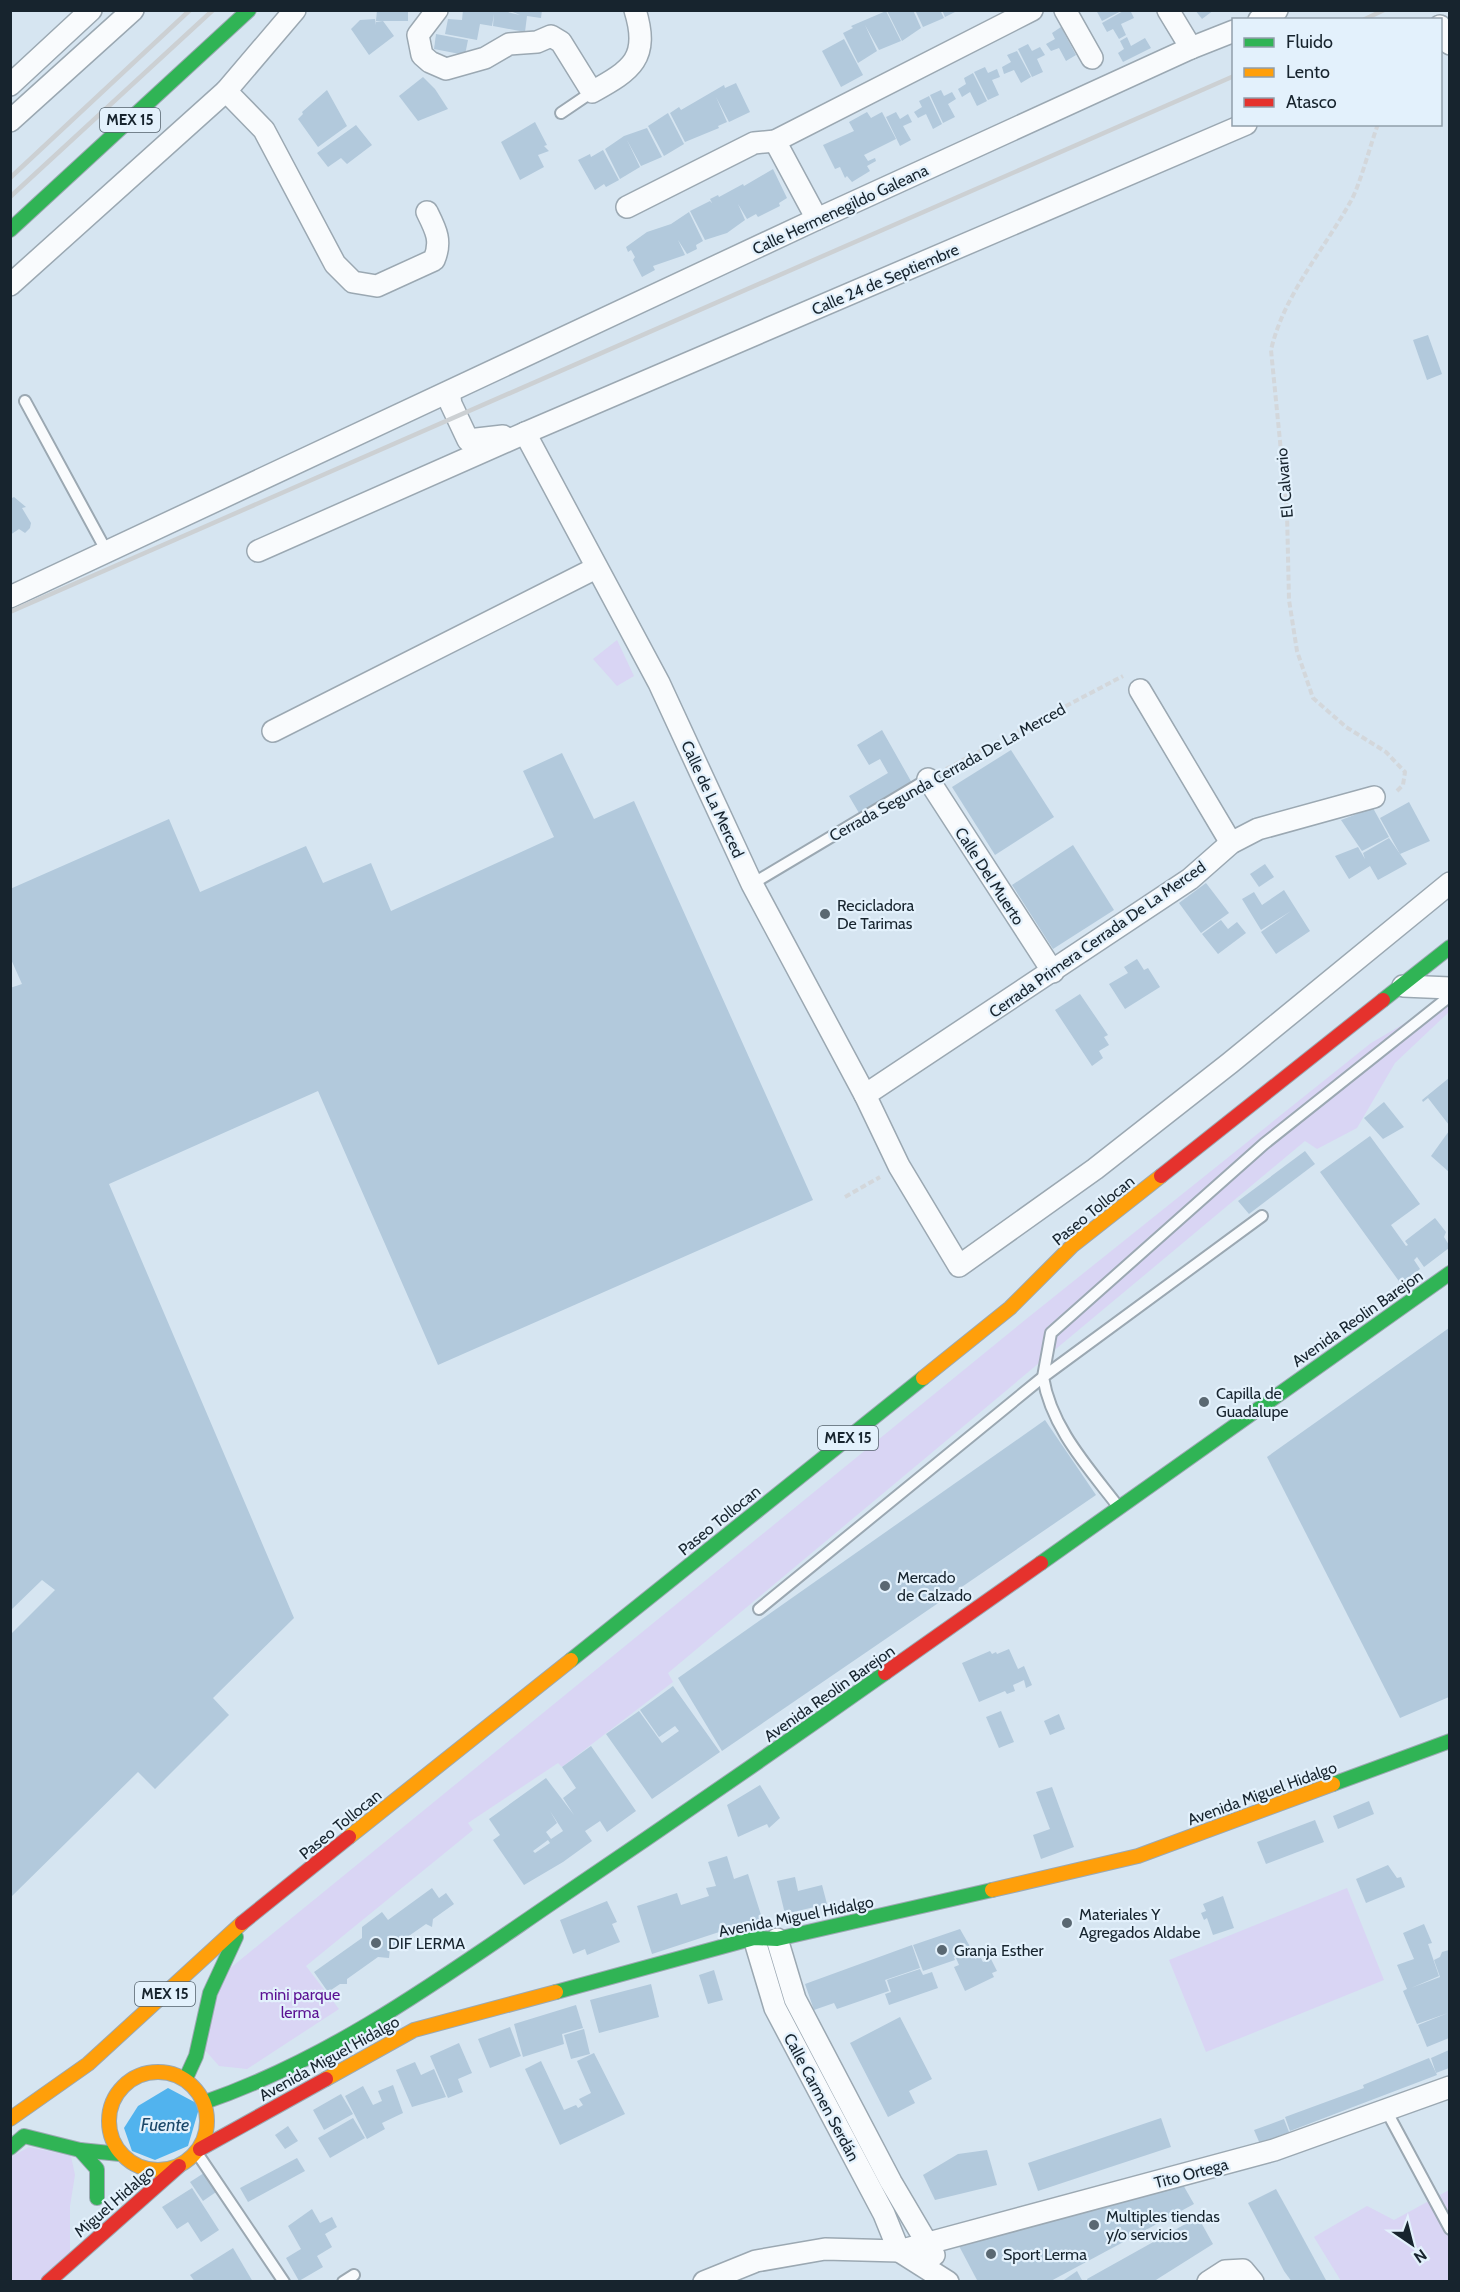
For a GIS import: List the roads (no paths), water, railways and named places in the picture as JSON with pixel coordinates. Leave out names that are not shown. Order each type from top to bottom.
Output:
[{"type":"main road","name":"MEX 15","points":[[10,230],[249,10]]},
{"type":"main road","name":"Paseo Tollocan","points":[[10,2119],[88,2064],[242,1923],[1011,1308],[1072,1246],[1403,986],[1449,947]]},
{"type":"main road","name":"Avenida Reolin Barejon","points":[[205,2102],[260,2080],[403,2005],[759,1762],[1449,1273]]},
{"type":"main road","name":"Avenida Miguel Hidalgo","points":[[198,2151],[414,2030],[754,1938],[777,1940],[1138,1856],[1449,1741]]},
{"type":"main road","points":[[186,2078],[196,2056],[210,1993],[242,1923]]},
{"type":"main road","points":[[403,2005],[414,2030]]},
{"type":"main road","points":[[166,2071],[186,2078],[205,2102],[209,2118],[207,2134],[198,2151],[179,2166],[158,2171],[138,2169],[120,2154],[111,2136],[108,2116],[114,2096],[127,2081],[147,2073],[166,2071]]},
{"type":"main road","points":[[17,2142],[120,2154]]},
{"type":"main road","points":[[80,2150],[97,2169],[95,2203],[120,2154]]},
{"type":"main road","name":"Miguel Hidalgo","points":[[70,2260],[179,2166]]},
{"type":"main road","points":[[48,2281],[70,2260],[87,2229]]},
{"type":"street","points":[[10,85],[91,10]]},
{"type":"street","points":[[10,121],[133,10]]},
{"type":"street","points":[[10,285],[226,91],[295,10]]},
{"type":"street","points":[[437,10],[418,35],[422,55],[430,62],[446,69],[466,66],[508,44],[537,42],[551,36],[561,42],[592,92],[619,77],[637,56],[643,41],[635,10]]},
{"type":"street","points":[[627,207],[754,143],[775,141],[1032,10]]},
{"type":"street","points":[[1065,10],[1092,58]]},
{"type":"street","points":[[1168,10],[1191,48]]},
{"type":"street","points":[[1263,18],[1277,10]]},
{"type":"street","name":"Calle Hermenegildo Galeana","points":[[10,597],[817,219],[1232,31]]},
{"type":"street","points":[[226,91],[264,130],[335,264],[353,282],[377,286],[434,260],[440,247],[438,233],[427,212]]},
{"type":"street","name":"Calle 24 de Septiembre","points":[[258,551],[525,433],[1241,126]]},
{"type":"street","points":[[775,141],[817,219]]},
{"type":"street","points":[[449,393],[451,404],[468,440],[525,433]]},
{"type":"street","name":"Calle de La Merced","points":[[525,433],[659,683],[752,884],[865,1095],[899,1166],[959,1266],[1131,1141],[1449,883]]},
{"type":"street","points":[[273,731],[596,568]]},
{"type":"street","points":[[1140,690],[1232,843]]},
{"type":"street","name":"Calle Del Muerto","points":[[928,779],[1053,972]]},
{"type":"street","name":"Cerrada Primera Cerrada De La Merced","points":[[865,1095],[1190,879],[1232,843],[1258,829],[1374,797]]},
{"type":"street","points":[[1403,986],[1449,988]]},
{"type":"street","name":"Calle Carmen Serdán","points":[[754,1938],[775,2008],[884,2214],[899,2251]]},
{"type":"street","name":"Calle Carmen Serdán","points":[[777,1940],[795,1999],[891,2182],[949,2282]]},
{"type":"street","points":[[775,2008],[795,1999]]},
{"type":"street","points":[[17,2142],[88,2064]]},
{"type":"street","name":"Tito Ortega","points":[[899,2251],[1274,2150],[1387,2112],[1449,2087]]},
{"type":"street","points":[[704,2282],[756,2261],[825,2249],[899,2251],[949,2282]]},
{"type":"street","points":[[1208,2282],[1234,2268],[1243,2270],[1253,2282]]},
{"type":"lane","points":[[561,113],[592,92]]},
{"type":"lane","points":[[25,400],[107,552]]},
{"type":"lane","name":"Cerrada Segunda Cerrada De La Merced","points":[[752,884],[928,779]]},
{"type":"lane","points":[[1119,1508],[1056,1422],[1046,1396],[1043,1377],[1051,1333],[1264,1144],[1449,996]]},
{"type":"lane","points":[[759,1609],[1043,1377],[1262,1216]]},
{"type":"lane","points":[[1387,2112],[1449,2229]]},
{"type":"lane","points":[[198,2151],[284,2282]]},
{"type":"lane","points":[[344,2282],[354,2275]]},
{"type":"water","name":"Fuente","points":[[168,2088],[200,2105],[188,2146],[155,2160],[132,2151],[124,2128],[138,2106]]},
{"type":"railway","points":[[10,178],[190,10]]},
{"type":"railway","points":[[10,197],[213,10]]},
{"type":"railway","points":[[1367,18],[1384,10]]},
{"type":"railway","points":[[10,612],[1232,77]]},
{"type":"place","name":"Recicladora De Tarimas","points":[[825,914]]},
{"type":"place","name":"Capilla de Guadalupe","points":[[1204,1402]]},
{"type":"place","name":"Mercado de Calzado","points":[[885,1586]]},
{"type":"place","name":"Materiales Y Agregados Aldabe","points":[[1067,1923]]},
{"type":"place","name":"DIF LERMA","points":[[376,1943]]},
{"type":"place","name":"Granja Esther","points":[[942,1950]]},
{"type":"place","name":"Multiples tiendas y/o servicios","points":[[1094,2225]]},
{"type":"place","name":"Sport Lerma","points":[[991,2254]]},
{"type":"park label","name":"mini parque lerma","points":[[300,2003]]}]
